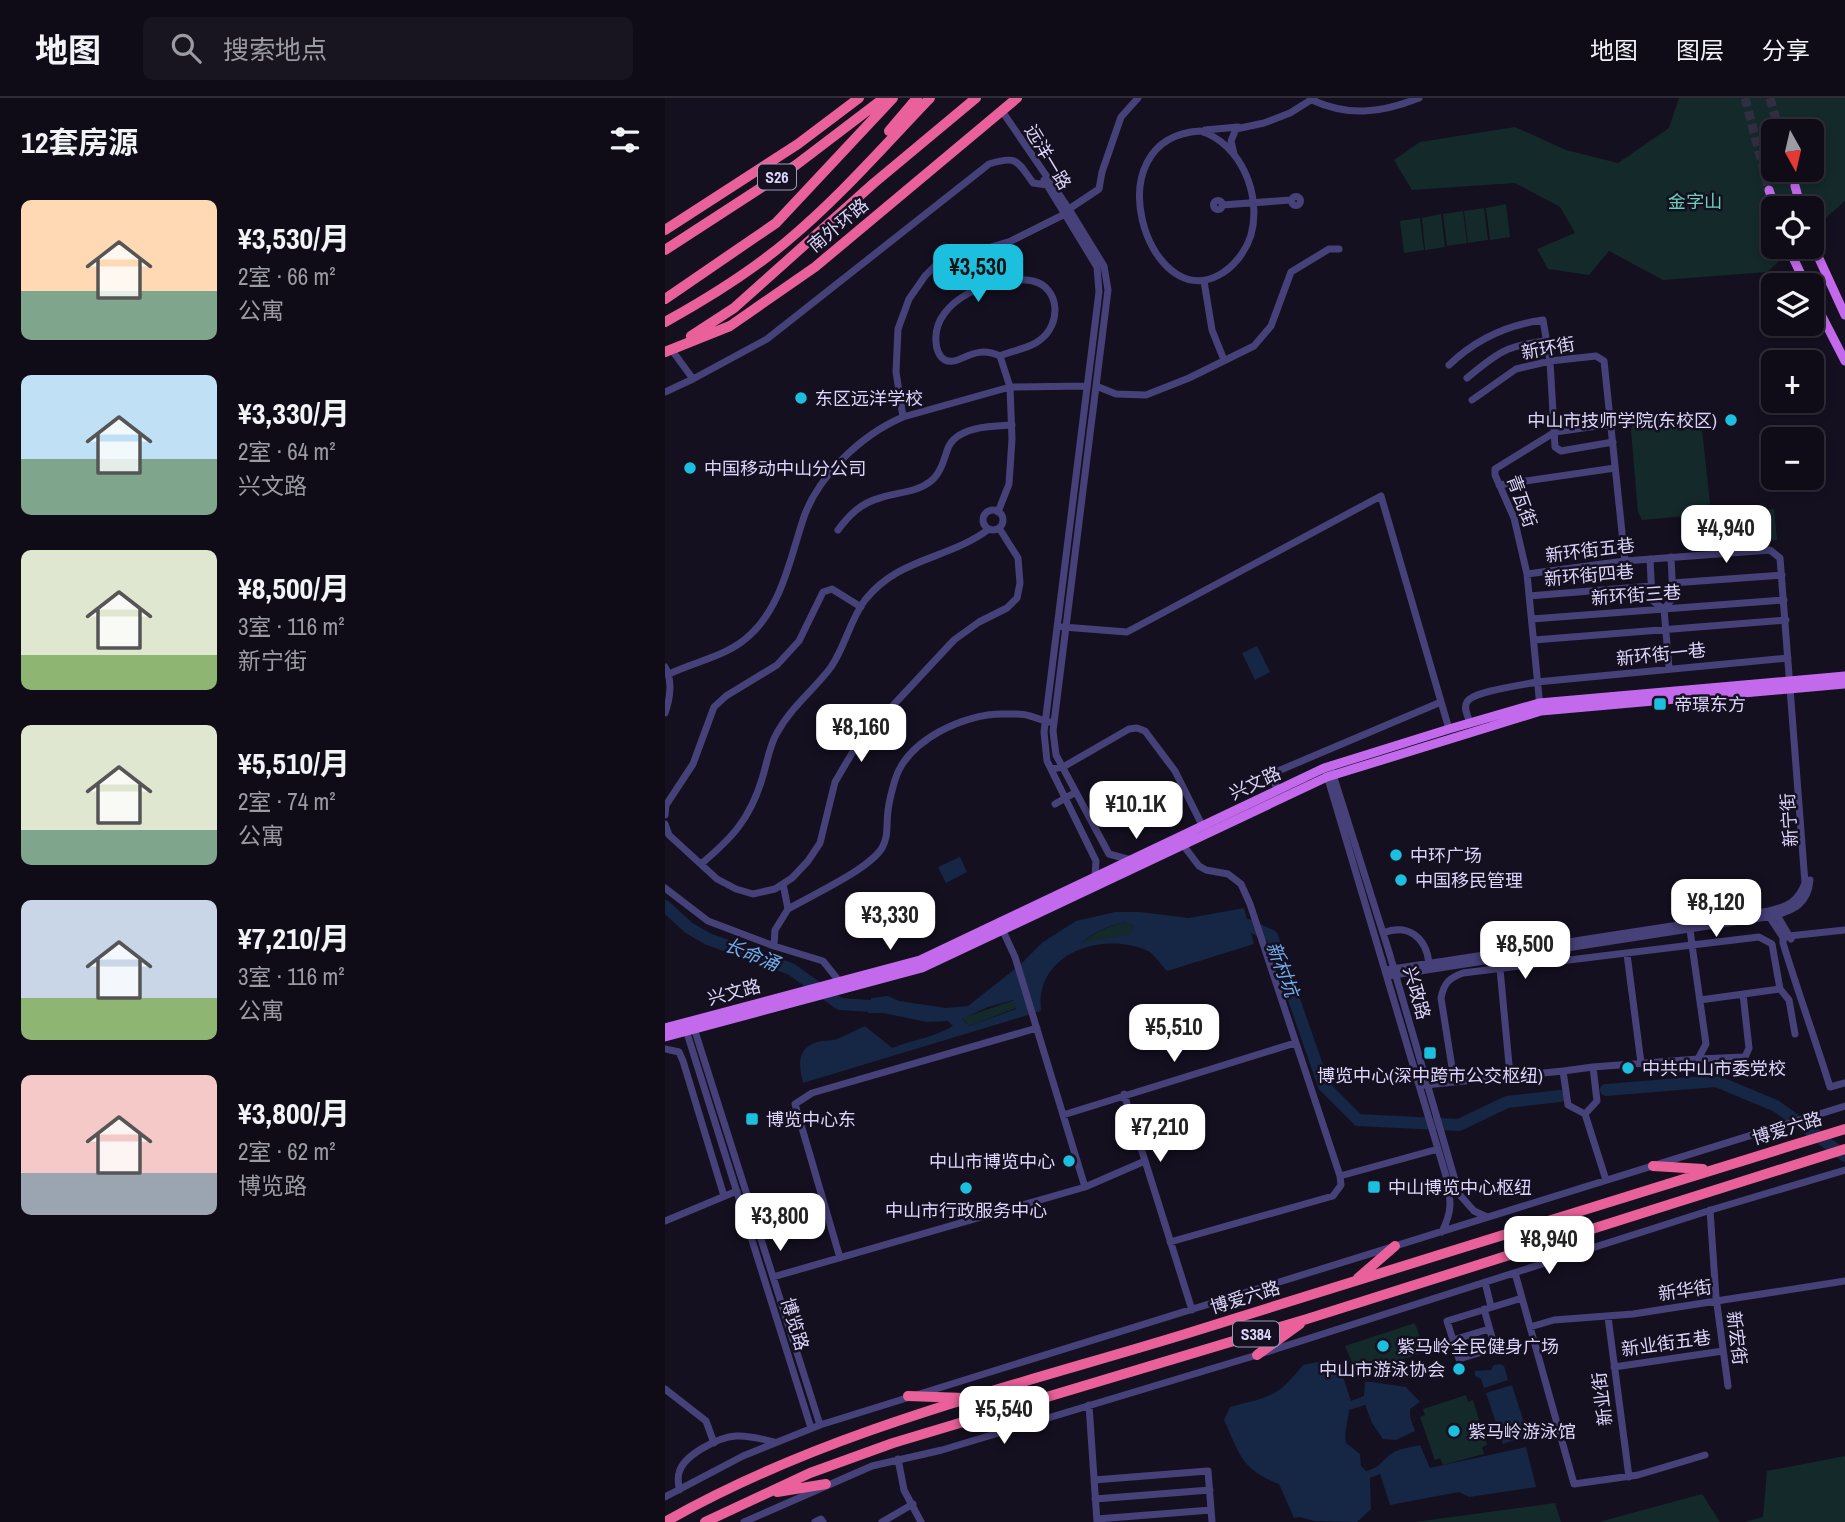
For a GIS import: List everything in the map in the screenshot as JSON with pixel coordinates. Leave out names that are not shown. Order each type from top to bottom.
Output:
[{"type":"highway","name":"S26","points":[[665,230],[798,144],[859,98]]},
{"type":"highway","name":"S26","points":[[665,250],[796,165],[884,98]]},
{"type":"highway","points":[[665,299],[776,223],[894,98]]},
{"type":"highway","points":[[833,199],[917,98]]},
{"type":"highway","name":"南外环路","points":[[665,322],[697,304],[784,243],[833,199],[930,98]]},
{"type":"highway","points":[[668,350],[734,308],[874,183],[976,98]]},
{"type":"highway","name":"南外环路","points":[[668,350],[730,326],[815,267],[1017,98]]},
{"type":"highway","name":"博爱六路","points":[[665,1522],[775,1466],[901,1419],[1353,1283],[1844,1129]]},
{"type":"highway","name":"博爱六路","points":[[705,1522],[810,1473],[893,1443],[1307,1319],[1845,1149]]},
{"type":"highway","points":[[1653,1166],[1710,1170]]},
{"type":"highway","points":[[1353,1283],[1395,1246]]},
{"type":"highway","points":[[1257,1355],[1307,1319]]},
{"type":"highway","points":[[908,1396],[974,1398]]},
{"type":"highway","points":[[760,1495],[827,1484]]},
{"type":"main road","points":[[1795,186],[1798,196]]},
{"type":"main road","points":[[1769,190],[1771,196]]},
{"type":"main road","points":[[1819,259],[1845,314]]},
{"type":"main road","points":[[1824,320],[1845,360]]},
{"type":"main road","name":"兴文路","points":[[1793,685],[1845,676]]},
{"type":"main road","name":"兴文路","points":[[831,988],[839,981],[920,960],[1277,789],[1449,729],[1540,707],[1793,685],[1845,684]]},
{"type":"main road","name":"兴文路","points":[[665,1028],[689,1025],[809,993],[922,968],[1183,845],[1329,771],[1540,707]]},
{"type":"main road","name":"兴文路","points":[[665,1037],[689,1025]]},
{"type":"street","points":[[903,417],[896,372],[898,329],[909,299],[925,276],[938,263],[1011,241],[1067,212],[1099,189],[1121,117],[1138,98]]},
{"type":"street","points":[[1200,131],[1212,134],[1234,154],[1246,171],[1254,203],[1253,229],[1244,251],[1229,269],[1204,281],[1173,271],[1157,256],[1142,225],[1139,208],[1141,179],[1153,155],[1174,135],[1200,131],[1239,127],[1264,123],[1290,113],[1313,99],[1332,109],[1357,112],[1385,108],[1419,98]]},
{"type":"street","name":"远洋一路","points":[[1002,111],[1047,185],[1067,212]]},
{"type":"street","name":"远洋一路","points":[[1002,111],[1104,267],[1108,290],[1092,386],[1063,627],[1044,732],[1047,761],[1096,861],[1095,877]]},
{"type":"street","points":[[1234,154],[1231,141],[1239,127]]},
{"type":"street","points":[[665,391],[767,339],[989,164],[1007,159],[1018,163],[1033,183],[1047,185]]},
{"type":"street","points":[[1222,205],[1291,200]]},
{"type":"street","points":[[665,713],[669,703],[667,671],[723,652],[751,635],[772,605],[790,567],[802,520],[816,488],[845,457],[887,424],[1010,387],[1092,386],[1116,394],[1146,395],[1189,378],[1254,346],[1271,326],[1291,272],[1329,249],[1339,249]]},
{"type":"street","points":[[998,512],[1009,484],[1012,425],[1010,387],[1000,355],[991,351],[978,351],[955,361],[947,361],[940,357],[936,331],[944,312],[955,301],[974,290],[1012,281],[1034,281],[1047,289],[1055,300],[1056,315],[1040,341],[1000,355]]},
{"type":"street","points":[[1204,281],[1212,330],[1224,360]]},
{"type":"street","points":[[1449,365],[1477,342],[1496,332],[1521,323],[1543,320],[1549,361],[1555,447],[1561,451],[1613,442]]},
{"type":"street","points":[[1467,378],[1501,351],[1512,346],[1546,341]]},
{"type":"street","points":[[668,350],[693,379]]},
{"type":"street","name":"新环街","points":[[1472,400],[1516,369],[1549,361],[1596,356],[1604,361],[1625,561]]},
{"type":"street","name":"青瓦街","points":[[1540,707],[1527,574],[1514,518],[1495,470],[1554,433],[1611,424]]},
{"type":"street","points":[[838,530],[849,515],[863,505],[880,498],[910,492],[932,481],[945,460],[949,444],[964,433],[985,427],[1012,425]]},
{"type":"street","points":[[1499,485],[1615,468]]},
{"type":"street","points":[[1063,627],[1127,632],[1381,496],[1449,729]]},
{"type":"street","points":[[989,530],[984,525],[984,516],[988,511],[998,512]]},
{"type":"street","points":[[998,512],[1003,520],[999,528]]},
{"type":"street","points":[[701,864],[745,821],[757,795],[775,736],[788,715],[831,666],[862,607],[880,585],[919,560],[954,551],[989,530],[999,528]]},
{"type":"street","points":[[665,824],[669,835],[717,878],[736,890],[753,894],[775,889],[783,884],[808,861],[820,843],[835,782],[859,743],[954,640],[966,630],[1007,608],[1017,598],[1020,583],[1018,558],[999,528]]},
{"type":"street","name":"新环街五巷","points":[[1527,574],[1625,561],[1770,550],[1780,558],[1782,575]]},
{"type":"street","points":[[1669,668],[1664,609],[1673,598],[1671,558]]},
{"type":"street","points":[[1650,559],[1652,600],[1664,609]]},
{"type":"street","points":[[1391,972],[1429,963],[1769,911],[1790,905],[1800,897],[1805,884],[1793,685],[1788,658],[1782,575],[1672,583]]},
{"type":"street","name":"新环街四巷","points":[[1529,596],[1651,586]]},
{"type":"street","points":[[665,816],[666,805],[693,764],[714,707],[726,696],[778,665],[799,642],[824,592],[832,589],[862,607]]},
{"type":"street","name":"新环街三巷","points":[[1532,619],[1784,600]]},
{"type":"street","points":[[1534,640],[1786,621]]},
{"type":"street","name":"新环街一巷","points":[[1471,723],[1465,709],[1471,697],[1537,682],[1788,658]]},
{"type":"street","name":"新宁街","points":[[1391,972],[1691,929],[1773,916],[1792,910],[1805,900],[1810,884],[1793,685]]},
{"type":"street","points":[[1277,789],[1275,785],[1278,771],[1441,702]]},
{"type":"street","points":[[774,946],[775,930],[788,909],[867,863],[882,848],[887,835],[887,813],[895,776],[914,750],[945,728],[974,716],[1029,715],[1047,722]]},
{"type":"street","name":"远洋一路","points":[[1047,722],[1053,731],[1056,755],[1063,767]]},
{"type":"street","points":[[1051,769],[1063,767],[1129,729],[1137,728],[1145,731],[1175,771],[1202,825]]},
{"type":"street","points":[[1063,767],[1109,854],[1131,860]]},
{"type":"street","name":"兴政路","points":[[1329,771],[1383,933],[1391,972]]},
{"type":"street","name":"兴政路","points":[[1329,771],[1442,1149],[1459,1194],[1474,1211],[1487,1217]]},
{"type":"street","points":[[1055,804],[1076,792]]},
{"type":"street","points":[[1170,1242],[1333,1196],[1341,1185],[1254,915],[1241,884],[1228,874],[1199,866],[1183,845]]},
{"type":"street","points":[[783,884],[788,909]]},
{"type":"street","points":[[665,888],[708,920],[774,946],[823,961],[839,981]]},
{"type":"street","points":[[1773,916],[1788,939],[1803,1011],[1812,1027],[1830,1087],[1845,1081]]},
{"type":"street","points":[[1383,933],[1393,929],[1406,929],[1416,934],[1428,952],[1429,963]]},
{"type":"street","points":[[1691,929],[1706,1044],[1698,1059]]},
{"type":"street","points":[[1003,931],[1015,957],[1085,1187]]},
{"type":"street","points":[[1788,939],[1845,932]]},
{"type":"street","points":[[1454,1080],[1441,998],[1443,987],[1451,977],[1463,973],[1759,937],[1772,944],[1780,989],[1789,1000],[1795,1034]]},
{"type":"street","points":[[1627,954],[1641,1063]]},
{"type":"street","points":[[1500,970],[1510,1075]]},
{"type":"street","points":[[1700,1000],[1780,989]]},
{"type":"street","points":[[1423,1085],[1593,1067],[1745,1057],[1749,1048],[1743,994]]},
{"type":"street","points":[[840,1258],[795,1104],[812,1093],[1035,1024]]},
{"type":"street","name":"博览路","points":[[689,1025],[737,1191],[811,1428]]},
{"type":"street","name":"博览路","points":[[689,1025],[820,1424]]},
{"type":"street","points":[[1063,1115],[1295,1043]]},
{"type":"street","points":[[665,1049],[679,1052],[683,1061],[724,1196]]},
{"type":"street","points":[[1585,1114],[1597,1101],[1593,1067]]},
{"type":"street","points":[[1563,1071],[1568,1105],[1585,1114],[1606,1180]]},
{"type":"street","points":[[1124,1094],[1192,1310]]},
{"type":"street","name":"博爱六路","points":[[666,1496],[743,1456],[820,1424],[1845,1106]]},
{"type":"street","points":[[1340,1176],[1442,1149]]},
{"type":"street","name":"兴政路","points":[[1442,1149],[1452,1205],[1442,1231]]},
{"type":"street","points":[[773,1277],[1085,1187],[1145,1161]]},
{"type":"street","points":[[744,1522],[827,1484],[898,1458],[942,1450],[1257,1355],[1710,1210],[1845,1170]]},
{"type":"street","points":[[665,1219],[737,1191]]},
{"type":"street","name":"新宏街","points":[[1710,1210],[1717,1301],[1728,1386]]},
{"type":"street","points":[[1515,1273],[1574,1484],[1629,1477],[1705,1455]]},
{"type":"street","name":"新华街","points":[[1530,1326],[1554,1320],[1608,1317],[1845,1281]]},
{"type":"street","points":[[1485,1282],[1488,1308],[1489,1329],[1495,1348],[1459,1359],[1447,1321],[1488,1308],[1522,1297]]},
{"type":"street","name":"新业街","points":[[1608,1317],[1629,1477]]},
{"type":"street","points":[[1453,1340],[1489,1329]]},
{"type":"street","name":"新业街五巷","points":[[1614,1367],[1723,1351]]},
{"type":"street","points":[[665,1389],[706,1420],[714,1443]]},
{"type":"street","points":[[1089,1405],[1097,1520],[1211,1510]]},
{"type":"street","points":[[680,1490],[679,1473],[689,1458],[714,1443],[735,1436],[759,1438],[775,1443]]},
{"type":"street","points":[[898,1458],[904,1490],[921,1522]]},
{"type":"street","points":[[1094,1480],[1208,1471],[1212,1522]]},
{"type":"street","points":[[1095,1499],[1210,1490]]},
{"type":"street","points":[[883,1522],[913,1504]]},
{"type":"street","points":[[815,1522],[821,1518],[823,1522]]},
{"type":"green space","name":"金字山","points":[[1679,98],[1845,98],[1845,201],[1824,220],[1824,196],[1761,196],[1761,259],[1782,259],[1767,272],[1663,280],[1609,251],[1589,275],[1548,269],[1537,249],[1575,233],[1560,207],[1515,183],[1412,190],[1394,160],[1420,142],[1515,127],[1566,150],[1618,163],[1669,128]]},
{"type":"green space","points":[[1506,204],[1510,237],[1490,240],[1486,208]]},
{"type":"green space","points":[[1484,208],[1488,240],[1468,243],[1464,211]]},
{"type":"green space","points":[[1463,211],[1467,243],[1447,246],[1443,214]]},
{"type":"green space","points":[[1441,214],[1445,247],[1425,250],[1422,218]]},
{"type":"green space","points":[[1420,218],[1424,250],[1404,253],[1400,221]]},
{"type":"green space","points":[[1697,413],[1701,420],[1710,504],[1707,514],[1642,520],[1638,512],[1631,431],[1633,421]]},
{"type":"green space","points":[[1774,509],[1777,540],[1758,542],[1756,510]]},
{"type":"green space","points":[[1755,511],[1757,542],[1720,545],[1718,514],[1736,513],[1737,517],[1737,512]]},
{"type":"green space","points":[[1126,922],[1134,926],[1132,934],[1081,944],[1102,930]]},
{"type":"green space","points":[[1014,1000],[1016,1008],[969,1026],[962,1018]]},
{"type":"green space","points":[[1415,1323],[1425,1352],[1357,1374],[1345,1346]]},
{"type":"green space","name":"紫马岭游泳馆","points":[[1466,1395],[1468,1402],[1473,1400],[1487,1445],[1482,1447],[1484,1454],[1443,1465],[1440,1458],[1435,1460],[1420,1417],[1425,1415],[1423,1409]]},
{"type":"green space","points":[[1845,1456],[1845,1522],[1745,1522],[1763,1517],[1767,1471]]},
{"type":"green space","points":[[1702,1494],[1720,1522],[1599,1522]]},
{"type":"green space","points":[[1555,1503],[1561,1522],[1415,1522]]},
{"type":"water","points":[[1257,646],[1270,672],[1255,680],[1242,653]]},
{"type":"water","points":[[960,857],[967,872],[946,883],[938,867]]},
{"type":"water","points":[[1244,908],[1254,944],[1167,971],[1151,953],[1133,946],[1100,944],[1083,948],[1068,955],[1046,978],[1041,994],[1041,1011],[803,1083],[800,1064],[802,1053],[817,1042],[834,1040],[865,1026],[892,1048],[953,1026],[948,1021],[927,1022],[883,1013],[868,1013],[871,998],[888,996],[899,1001],[946,1008],[968,1006],[1021,964],[1043,942],[1076,921],[1115,912],[1189,918]],"holes":[[[1125,922],[1134,926],[1131,934],[1082,943],[1102,930]],[[1013,1000],[1016,1009],[969,1026],[962,1019],[988,1007]]]},
{"type":"water","points":[[1327,1360],[1340,1368],[1351,1401],[1364,1396],[1365,1382],[1371,1382],[1406,1387],[1420,1402],[1410,1409],[1415,1431],[1396,1440],[1383,1439],[1372,1423],[1365,1405],[1349,1410],[1346,1443],[1360,1454],[1361,1466],[1366,1471],[1376,1467],[1396,1451],[1420,1445],[1430,1468],[1526,1447],[1536,1487],[1469,1497],[1459,1492],[1390,1505],[1380,1474],[1370,1478],[1371,1509],[1357,1522],[1294,1518],[1279,1484],[1257,1473],[1243,1460],[1224,1420],[1230,1407],[1271,1395],[1286,1384],[1303,1365]]},
{"type":"water","points":[[1494,1365],[1504,1366],[1508,1380],[1484,1388],[1481,1379],[1475,1376],[1475,1371],[1491,1370]]},
{"type":"water","points":[[1512,1385],[1528,1435],[1503,1444],[1486,1393]]},
{"type":"waterway","name":"长命涌","points":[[665,906],[689,928],[708,939],[791,969],[840,1004],[886,1007]]},
{"type":"waterway","name":"新村坑","points":[[1235,929],[1248,925],[1272,936],[1324,1086],[1358,1120],[1459,1125],[1507,1102],[1560,1096]]},
{"type":"waterway","name":"新村坑","points":[[1606,1090],[1716,1081],[1776,1106],[1845,1156]]},
{"type":"tunnel","points":[[1745,98],[1769,190]]},
{"type":"tunnel","points":[[1770,98],[1776,119]]},
{"type":"tunnel","points":[[1794,182],[1795,186]]},
{"type":"place","name":"东区远洋学校","points":[[801,398]]},
{"type":"place","name":"中山市技师学院(东校区)","points":[[1731,420]]},
{"type":"place","name":"中国移动中山分公司","points":[[690,468]]},
{"type":"place","name":"帝璟东方","points":[[1660,704]]},
{"type":"place","name":"中环广场","points":[[1396,855]]},
{"type":"place","name":"中国移民管理","points":[[1401,880]]},
{"type":"place","name":"博览中心(深中跨市公交枢纽)","points":[[1430,1053]]},
{"type":"place","name":"中共中山市委党校","points":[[1628,1068]]},
{"type":"place","name":"博览中心东","points":[[752,1119]]},
{"type":"place","name":"中山市博览中心","points":[[1069,1161]]},
{"type":"place","name":"中山博览中心枢纽","points":[[1374,1187]]},
{"type":"place","name":"中山市行政服务中心","points":[[966,1188]]},
{"type":"place","name":"紫马岭全民健身广场","points":[[1383,1346]]},
{"type":"place","name":"中山市游泳协会","points":[[1459,1369]]},
{"type":"place","name":"紫马岭游泳馆","points":[[1454,1431]]}]
